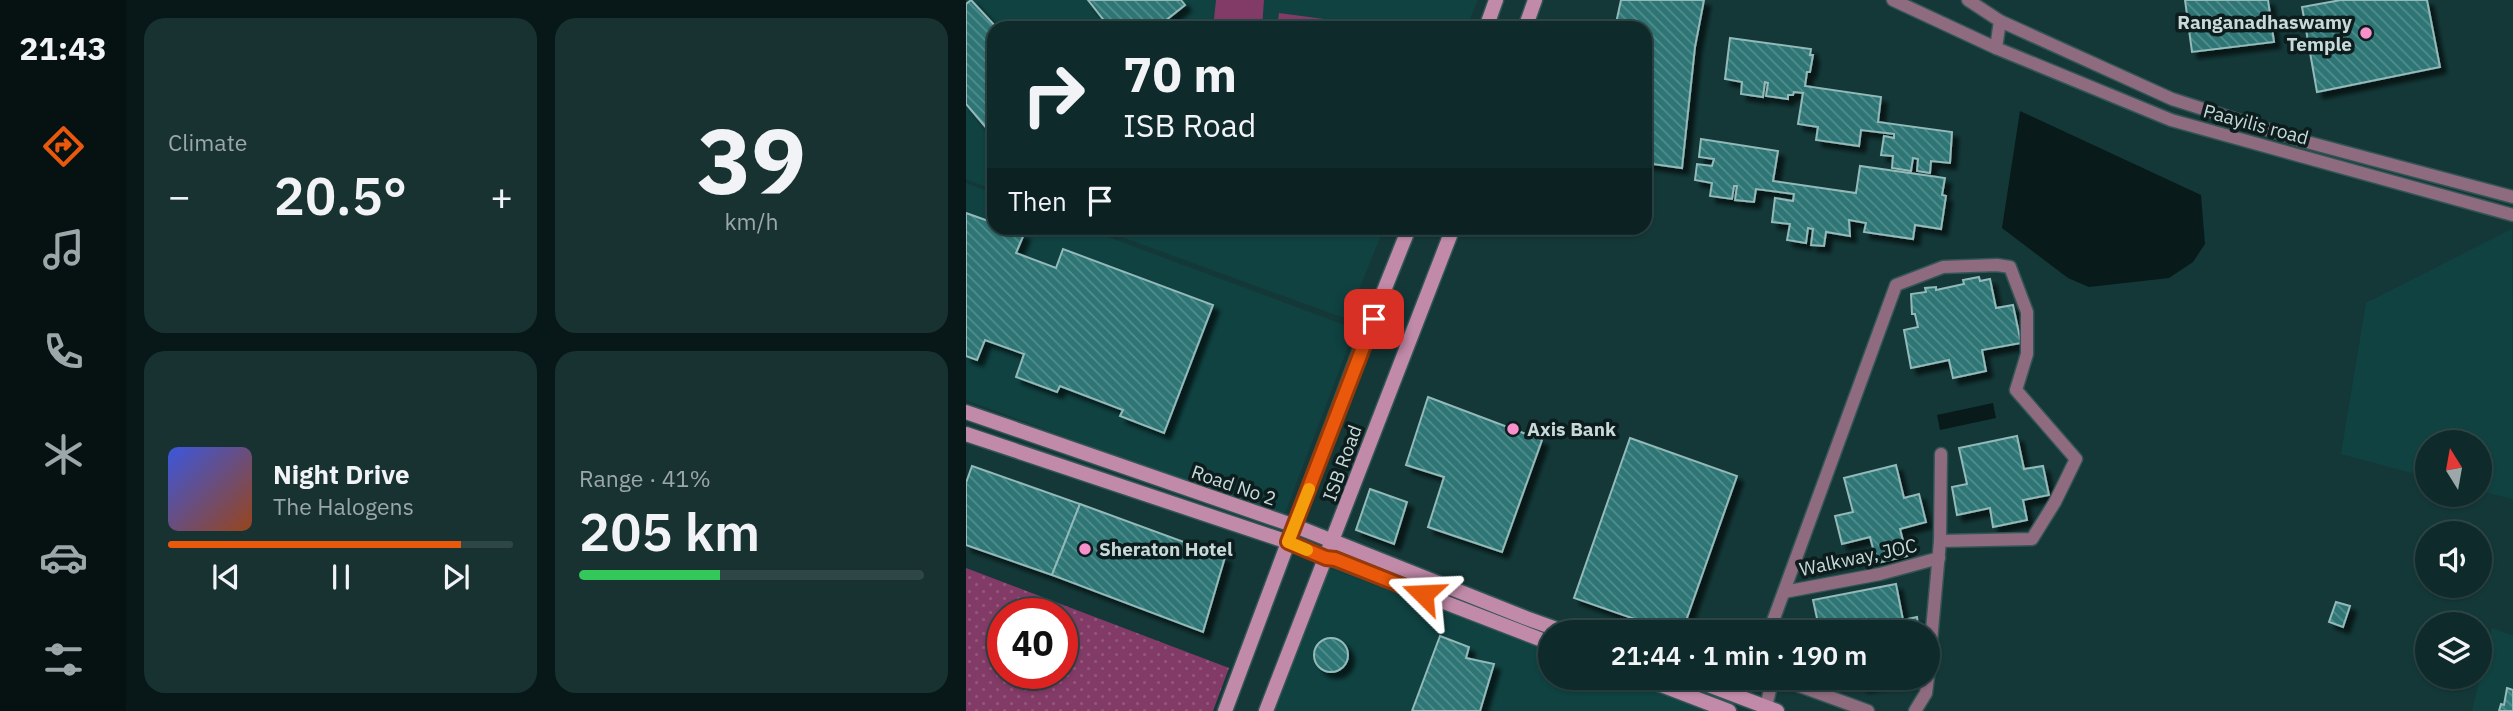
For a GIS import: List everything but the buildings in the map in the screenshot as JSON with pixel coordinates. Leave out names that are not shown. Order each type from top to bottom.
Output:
[{"type":"street","points":[[1488,21],[1496,0]]},
{"type":"street","points":[[1528,21],[1535,0]]},
{"type":"street","name":"Paayilis road","points":[[1893,0],[1908,4],[1996,48],[2171,121],[2513,215]]},
{"type":"street","name":"Paayilis road","points":[[1968,0],[2000,21],[2172,99],[2303,141],[2513,197]]},
{"type":"street","points":[[1996,48],[2000,21]]},
{"type":"street","name":"ISB Road","points":[[1225,711],[1406,235]]},
{"type":"street","name":"ISB Road","points":[[1266,711],[1450,235]]},
{"type":"street","points":[[1774,620],[1895,285],[1943,267],[1997,265],[2010,268],[2027,312],[2027,354],[2016,390],[2076,459],[2055,502],[2032,539],[1940,541]]},
{"type":"street","name":"Road No 2","points":[[966,412],[1295,526],[1538,622]]},
{"type":"street","name":"Road No 2","points":[[966,434],[1288,542],[1538,638]]},
{"type":"street","points":[[1933,620],[1940,541],[1941,454]]},
{"type":"street","name":"Walkway, JOC","points":[[1784,592],[1880,574],[1939,558]]},
{"type":"street","points":[[1674,690],[1729,711]]},
{"type":"street","points":[[1722,690],[1772,709],[1773,690]]},
{"type":"street","points":[[1810,690],[1868,711]]},
{"type":"street","points":[[1915,711],[1926,690]]},
{"type":"shaded area","points":[[966,0],[1478,0],[1469,21],[987,21],[987,187],[966,179]]},
{"type":"shaded area","points":[[1216,0],[1264,0],[1262,21],[1214,21]]},
{"type":"shaded area","points":[[1279,13],[1339,21],[1278,21]]},
{"type":"shaded area","points":[[2020,111],[2201,195],[2205,244],[2193,262],[2169,278],[2089,287],[2068,278],[2002,228]]},
{"type":"shaded area","points":[[966,183],[987,191],[987,235],[1103,235],[1355,329],[1283,518],[966,400]]},
{"type":"shaded area","points":[[2512,229],[2513,499],[2492,494],[2492,430],[2415,430],[2415,474],[2341,454],[2366,303]]},
{"type":"shaded area","points":[[1116,235],[1381,235],[1347,319]]},
{"type":"shaded area","points":[[1993,403],[1996,418],[1940,430],[1937,415]]},
{"type":"shaded area","points":[[1323,566],[1538,645],[1538,690],[1652,690],[1703,711],[1267,711]]},
{"type":"shaded area","points":[[966,568],[1045,598],[987,598],[987,689],[1078,689],[1078,611],[1229,668],[1213,711],[966,711]]},
{"type":"shaded area","points":[[2492,628],[2513,636],[2513,711],[2472,711],[2477,689],[2492,689]]},
{"type":"slow traffic","points":[[1307,550],[1288,542],[1309,489]]},
{"type":"place","name":"Ranganadhaswamy Temple","points":[[2366,33]]},
{"type":"place","name":"Axis Bank","points":[[1513,429]]},
{"type":"place","name":"Sheraton Hotel","points":[[1085,549]]},
{"type":"route","points":[[1374,319],[1288,542],[1423,594]]}]
